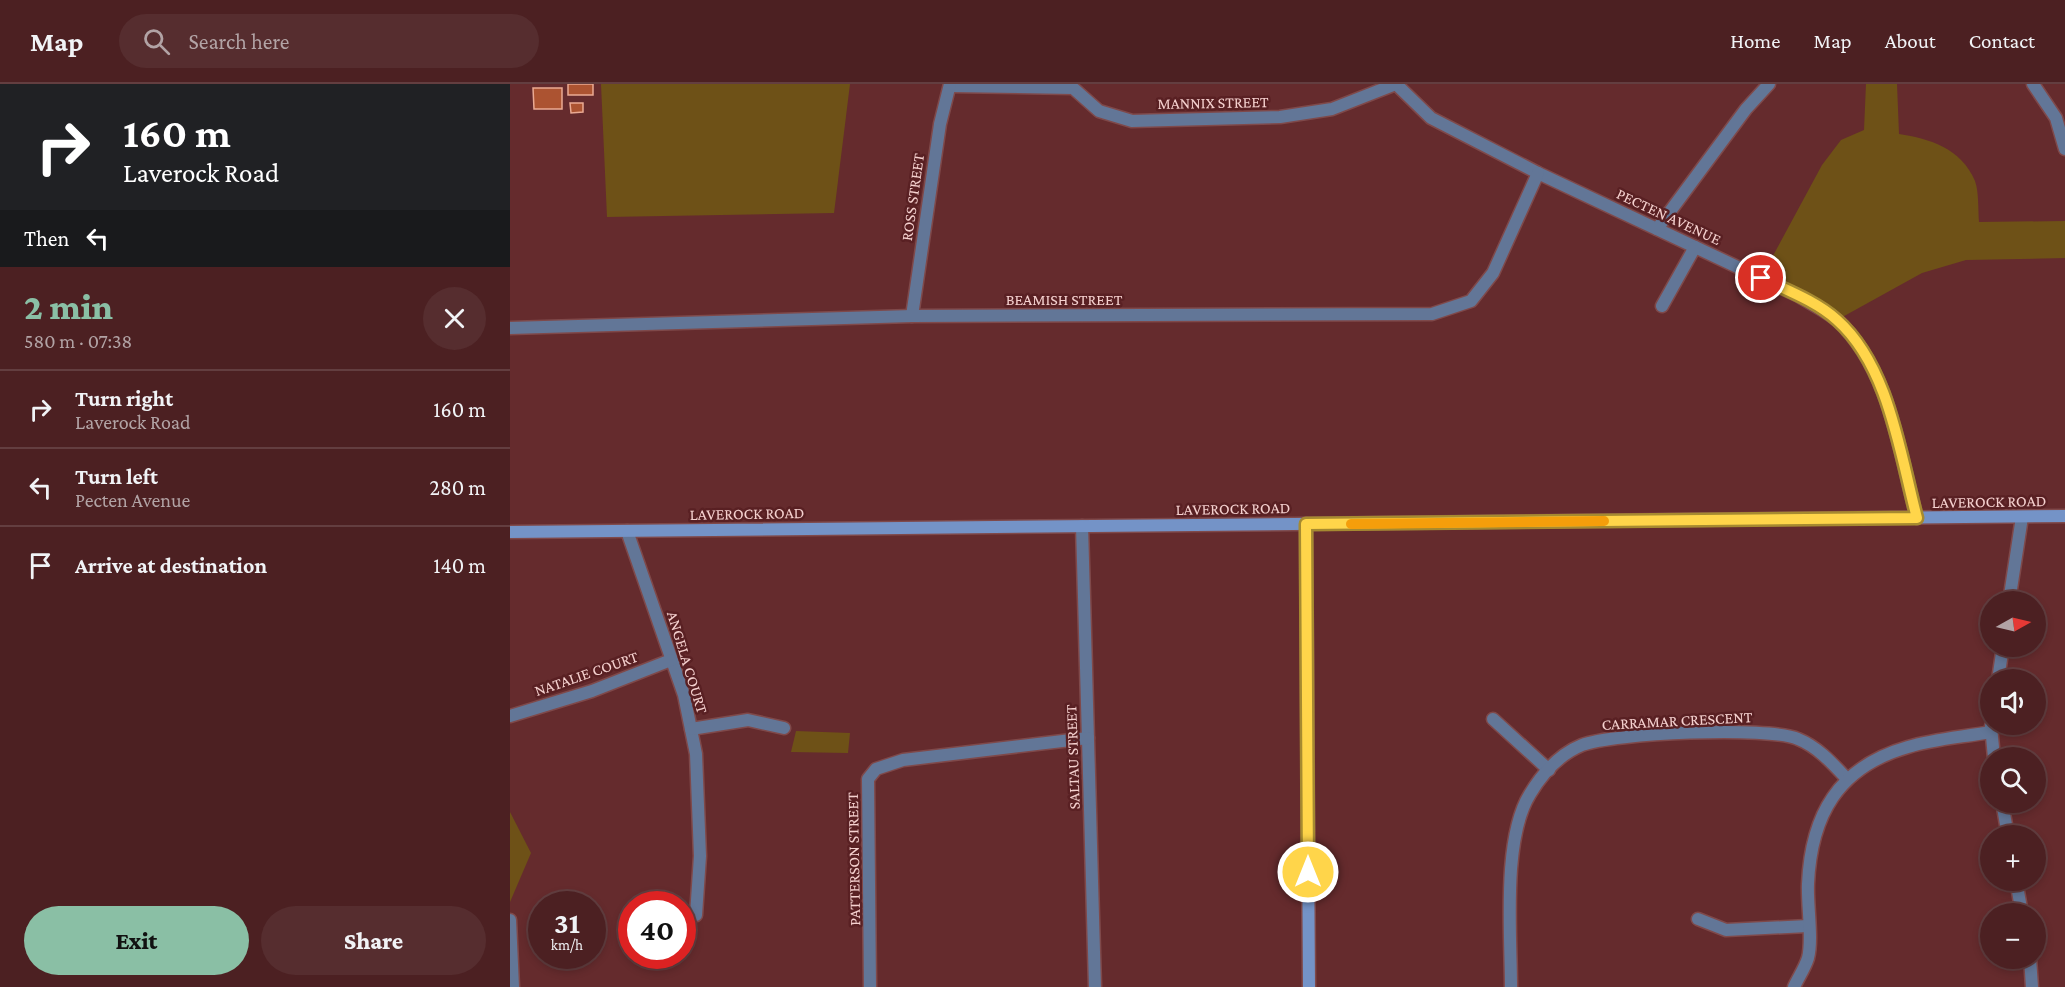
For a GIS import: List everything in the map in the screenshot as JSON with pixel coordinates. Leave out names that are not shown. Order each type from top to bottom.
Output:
[{"type":"street","name":"PECTEN AVENUE","points":[[1396,84],[1431,118],[1538,173],[1799,296],[1837,320],[1863,351],[1882,387],[1917,518]]},
{"type":"street","name":"MANNIX STREET","points":[[950,85],[1075,86],[1099,111],[1132,121],[1280,117],[1332,109],[1396,84]]},
{"type":"street","points":[[1657,229],[1746,109],[1770,84]]},
{"type":"street","points":[[2033,84],[2056,118],[2065,149]]},
{"type":"street","name":"ROSS STREET","points":[[912,316],[940,124],[950,85]]},
{"type":"street","name":"BEAMISH STREET","points":[[510,328],[912,316],[1432,314],[1471,301],[1493,273],[1538,173]]},
{"type":"street","points":[[1662,306],[1695,247]]},
{"type":"street","name":"LAVEROCK ROAD","points":[[510,532],[2065,516]]},
{"type":"street","points":[[2011,591],[2022,517]]},
{"type":"street","points":[[1306,524],[1309,987]]},
{"type":"street","name":"SALTAU STREET","points":[[1083,526],[1095,987]]},
{"type":"street","name":"ANGELA COURT","points":[[627,531],[684,695],[696,754],[700,855],[696,915]]},
{"type":"street","name":"NATALIE COURT","points":[[510,716],[592,691],[671,660]]},
{"type":"street","points":[[1493,719],[1549,770]]},
{"type":"street","points":[[691,729],[748,720],[784,728]]},
{"type":"street","points":[[1794,987],[1808,956],[1808,883],[1814,837],[1832,794],[1847,780],[1881,758],[1908,747],[1980,730]]},
{"type":"street","name":"CARRAMAR CRESCENT","points":[[1511,987],[1512,870],[1517,820],[1530,794],[1559,757],[1580,746],[1604,738],[1754,732],[1781,734],[1799,739],[1827,758],[1847,780]]},
{"type":"street","name":"PATTERSON STREET","points":[[870,987],[868,779],[876,769],[903,760],[1088,738]]},
{"type":"street","points":[[510,920],[513,987]]},
{"type":"street","points":[[1698,920],[1726,930],[1808,926]]},
{"type":"street","points":[[2031,969],[2032,987]]},
{"type":"shaded area","points":[[601,84],[850,84],[834,213],[607,217]]},
{"type":"shaded area","points":[[1866,84],[1897,84],[1899,134],[1933,142],[1962,160],[1975,181],[1979,222],[2065,221],[2065,258],[1966,260],[1922,273],[1837,320],[1761,278],[1822,165],[1841,140],[1864,130]]},
{"type":"shaded area","points":[[796,731],[850,733],[848,753],[791,752]]},
{"type":"shaded area","points":[[510,812],[531,853],[510,902]]},
{"type":"building","points":[[568,84],[593,84],[593,95],[568,95]]},
{"type":"building","points":[[533,88],[562,88],[562,109],[534,109]]},
{"type":"building","points":[[570,103],[583,103],[583,112],[571,113]]},
{"type":"slow traffic","points":[[1351,524],[1604,521]]},
{"type":"route","points":[[1308,872],[1306,524],[1917,518],[1882,387],[1863,351],[1837,320],[1799,296],[1761,278]]}]
